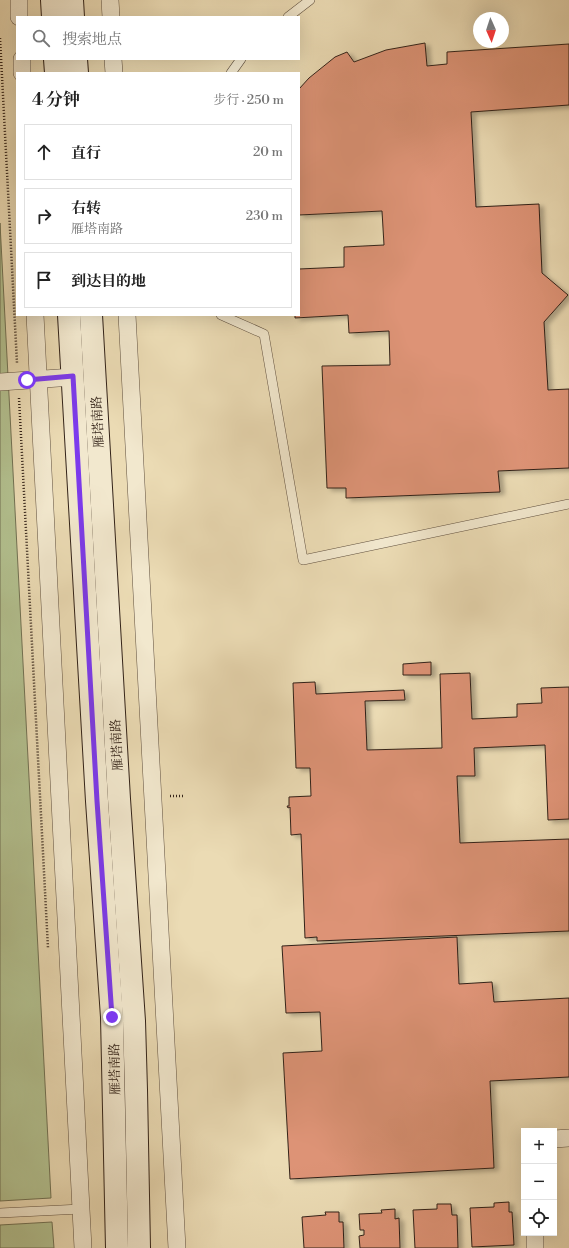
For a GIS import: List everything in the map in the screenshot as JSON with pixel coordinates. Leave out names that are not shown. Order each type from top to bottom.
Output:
[{"type":"main road","points":[[52,0],[53,16]]},
{"type":"main road","points":[[72,0],[73,16]]},
{"type":"main road","points":[[55,60],[56,72]]},
{"type":"main road","points":[[76,60],[77,72]]},
{"type":"main road","name":"雁塔南路","points":[[69,316],[97,801],[112,1017],[118,1248]]},
{"type":"main road","name":"雁塔南路","points":[[91,316],[119,799],[134,1021],[139,1248]]},
{"type":"street","points":[[19,0],[19,16]]},
{"type":"street","points":[[110,0],[111,16]]},
{"type":"street","points":[[22,60],[22,72]]},
{"type":"street","points":[[113,60],[114,72]]},
{"type":"street","points":[[35,316],[83,1248]]},
{"type":"street","points":[[127,316],[177,1248]]},
{"type":"street","points":[[0,382],[73,376]]},
{"type":"street","points":[[557,1139],[569,1138]]},
{"type":"street","points":[[535,1236],[535,1248]]},
{"type":"lane","points":[[289,16],[310,0]]},
{"type":"lane","points":[[232,72],[240,60]]},
{"type":"lane","points":[[223,316],[264,334],[303,560],[569,504]]},
{"type":"lane","points":[[0,1213],[81,1209]]},
{"type":"path","points":[[0,38],[48,953]]},
{"type":"green space","points":[[0,223],[51,1198],[0,1201]]},
{"type":"green space","points":[[52,1222],[54,1248],[0,1248],[0,1225]]},
{"type":"building","points":[[425,43],[427,66],[447,64],[447,52],[569,44],[569,105],[471,112],[476,207],[539,204],[542,273],[568,295],[544,322],[548,390],[569,389],[569,468],[498,471],[500,492],[346,498],[346,488],[327,488],[322,366],[390,365],[389,331],[349,333],[348,315],[295,318],[295,316],[300,316],[300,269],[344,267],[344,247],[384,245],[382,211],[300,215],[300,88],[309,78],[335,57],[347,52],[354,62],[386,50]]},
{"type":"building","points":[[431,662],[431,675],[403,675],[403,664]]},
{"type":"building","points":[[470,673],[472,719],[517,717],[517,704],[542,703],[541,688],[569,687],[569,819],[548,820],[545,745],[474,748],[475,776],[457,776],[460,843],[569,839],[569,931],[317,941],[317,937],[305,938],[301,834],[291,835],[290,807],[288,808],[287,806],[289,806],[289,797],[311,796],[310,768],[296,768],[293,683],[315,682],[316,694],[404,690],[405,700],[365,701],[367,750],[442,748],[440,674]]},
{"type":"building","points":[[457,937],[459,984],[492,982],[494,1002],[569,998],[569,1077],[490,1081],[494,1168],[290,1179],[283,1053],[322,1051],[320,1012],[286,1013],[282,946]]},
{"type":"building","points":[[509,1202],[509,1212],[512,1212],[514,1245],[472,1247],[470,1208],[494,1207],[494,1203]]},
{"type":"building","points":[[437,1204],[451,1204],[452,1215],[457,1215],[458,1248],[415,1248],[413,1210],[437,1209]]},
{"type":"building","points":[[395,1209],[395,1219],[399,1218],[400,1248],[360,1248],[359,1236],[364,1235],[364,1230],[360,1230],[359,1214],[382,1213],[381,1210]]},
{"type":"building","points":[[325,1212],[339,1212],[339,1222],[343,1222],[344,1248],[304,1248],[302,1217],[326,1215]]},
{"type":"route","points":[[27,380],[73,376],[97,801],[112,1017]]}]
